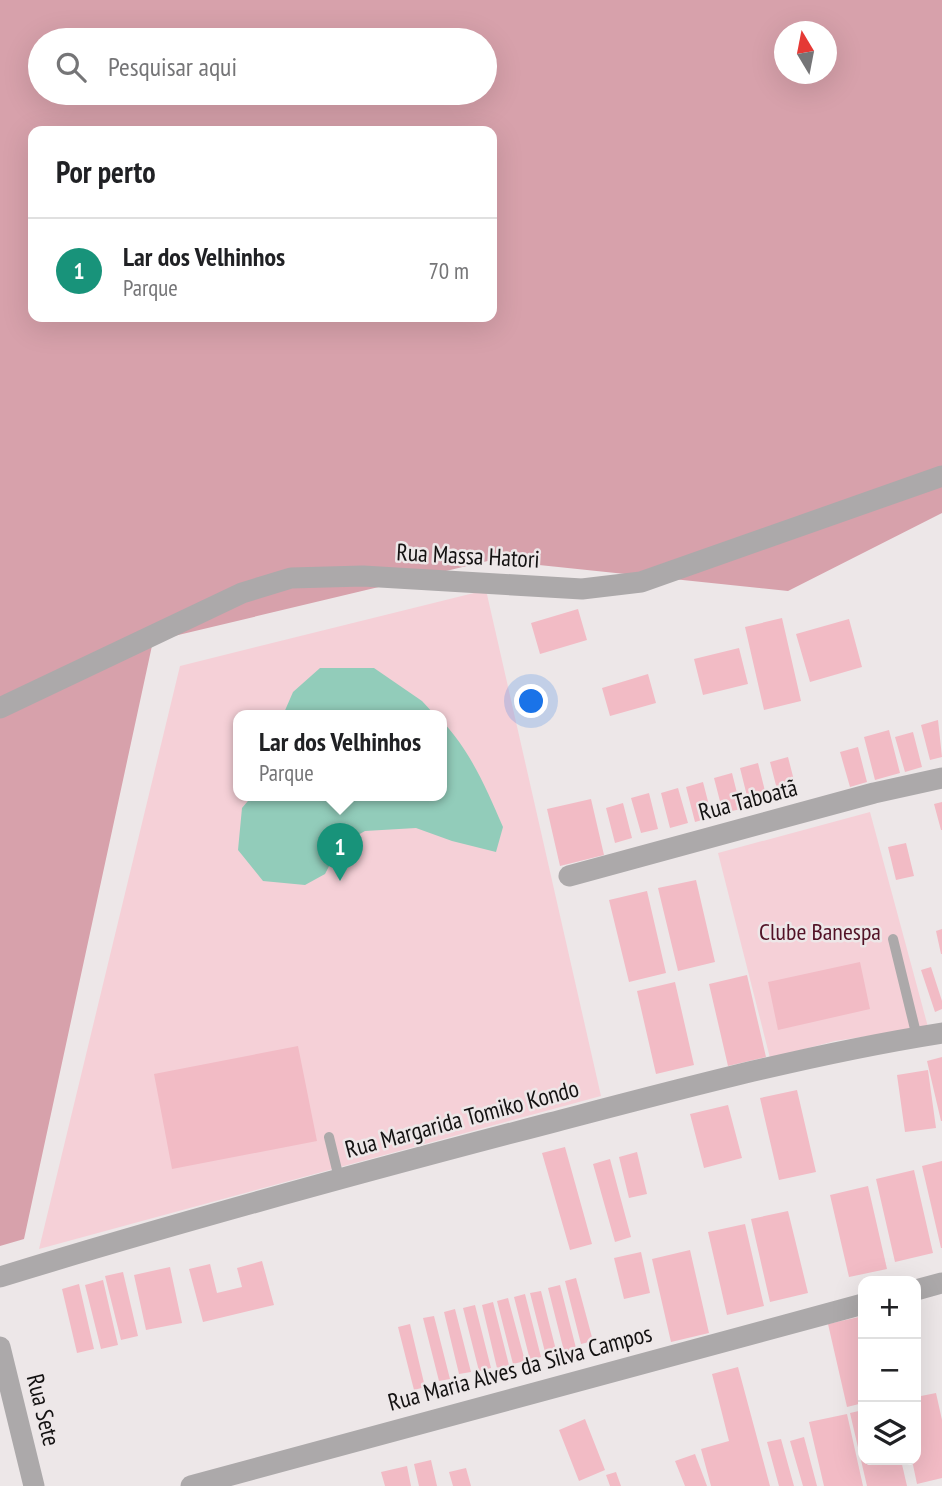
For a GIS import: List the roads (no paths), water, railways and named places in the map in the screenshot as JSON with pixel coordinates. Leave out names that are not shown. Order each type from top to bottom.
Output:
[{"type":"street","name":"Rua Massa Hatori","points":[[0,708],[242,593],[279,580],[320,575],[582,589],[622,585],[640,582],[942,476]]},
{"type":"street","name":"Rua Taboatã","points":[[569,876],[874,793],[942,778]]},
{"type":"street","name":"Rua Margarida Tomiko Kondo","points":[[0,1277],[339,1178],[786,1062],[942,1033]]},
{"type":"street","points":[[921,1289],[942,1283]]},
{"type":"street","name":"Rua Maria Alves da Silva Campos","points":[[191,1486],[246,1478],[858,1305]]},
{"type":"street","name":"Rua Sete","points":[[0,1348],[34,1486]]},
{"type":"lane","points":[[893,939],[917,1037]]},
{"type":"lane","points":[[329,1137],[339,1178]]},
{"type":"place","name":"Lar dos Velhinhos","points":[[340,881]]},
{"type":"park label","name":"Clube Banespa","points":[[820,932]]}]
